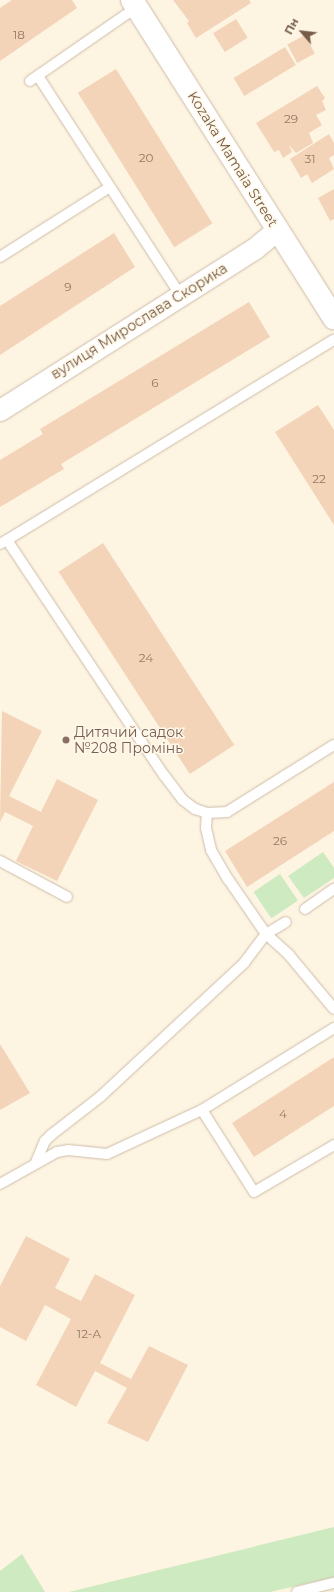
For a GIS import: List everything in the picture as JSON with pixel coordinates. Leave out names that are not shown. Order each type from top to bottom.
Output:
[{"type":"street","name":"Kozaka Mamaia Street","points":[[135,3],[334,318]]},
{"type":"street","name":"вулиця Мирослава Скорика","points":[[0,410],[254,249],[277,230]]},
{"type":"lane","points":[[135,3],[34,78],[110,187],[180,295]]},
{"type":"lane","points":[[0,257],[110,187]]},
{"type":"lane","points":[[334,340],[4,542],[164,775],[183,800],[195,809],[207,814],[227,812],[334,745]]},
{"type":"lane","points":[[207,814],[206,828],[211,850],[266,934],[289,955],[334,1009]]},
{"type":"lane","points":[[0,862],[67,897]]},
{"type":"lane","points":[[305,909],[334,891]]},
{"type":"lane","points":[[36,1162],[45,1141],[51,1135],[86,1110],[244,964],[266,934],[286,922]]},
{"type":"lane","points":[[1,1183],[36,1162],[57,1152],[68,1150],[107,1154],[202,1110],[334,1028]]},
{"type":"lane","points":[[202,1110],[254,1192],[334,1145]]},
{"type":"lane","points":[[297,1592],[334,1583]]},
{"type":"green space","points":[[323,852],[334,868],[334,878],[304,898],[288,876]]},
{"type":"green space","points":[[280,874],[298,901],[271,918],[253,892]]},
{"type":"green space","points":[[334,1527],[334,1577],[270,1592],[69,1592]]},
{"type":"green space","points":[[22,1554],[45,1592],[0,1592],[0,1571]]},
{"type":"building","points":[[12,0],[72,0],[77,8],[0,61],[0,8]]},
{"type":"building","points":[[173,0],[249,0],[251,3],[196,38],[187,23],[189,21]]},
{"type":"building","points":[[236,19],[248,38],[225,52],[213,33]]},
{"type":"building","points":[[305,35],[315,54],[297,63],[287,44]]},
{"type":"building","points":[[285,47],[296,65],[244,96],[234,78]]},
{"type":"building","points":[[116,69],[212,223],[174,247],[78,93]]},
{"type":"building","points":[[317,86],[325,98],[322,101],[326,110],[316,115],[322,125],[309,133],[313,143],[296,153],[289,145],[292,152],[283,158],[279,150],[274,152],[256,123]]},
{"type":"building","points":[[329,134],[334,143],[334,155],[329,158],[334,169],[312,183],[307,174],[301,178],[290,159]]},
{"type":"building","points":[[334,189],[334,219],[330,221],[318,198]]},
{"type":"building","points":[[114,233],[135,267],[0,355],[0,306]]},
{"type":"building","points":[[249,302],[270,337],[61,464],[64,469],[0,507],[0,460],[43,434],[40,429]]},
{"type":"building","points":[[318,405],[334,430],[334,525],[275,432]]},
{"type":"building","points":[[103,543],[234,745],[190,774],[59,572]]},
{"type":"building","points":[[2,711],[42,731],[9,796],[41,812],[57,779],[98,800],[57,881],[16,861],[33,826],[5,812],[0,822]]},
{"type":"building","points":[[334,782],[334,831],[247,887],[225,851]]},
{"type":"building","points":[[0,1044],[30,1093],[0,1110]]},
{"type":"building","points":[[334,1057],[334,1106],[254,1157],[232,1123]]},
{"type":"building","points":[[26,1236],[70,1259],[55,1288],[81,1301],[95,1274],[135,1295],[100,1363],[131,1379],[149,1346],[188,1365],[148,1442],[107,1423],[127,1388],[95,1371],[76,1407],[36,1385],[71,1319],[45,1305],[26,1341],[0,1327],[0,1286]]},
{"type":"place","name":"Дитячий садок №208 Промінь","points":[[66,740]]}]
